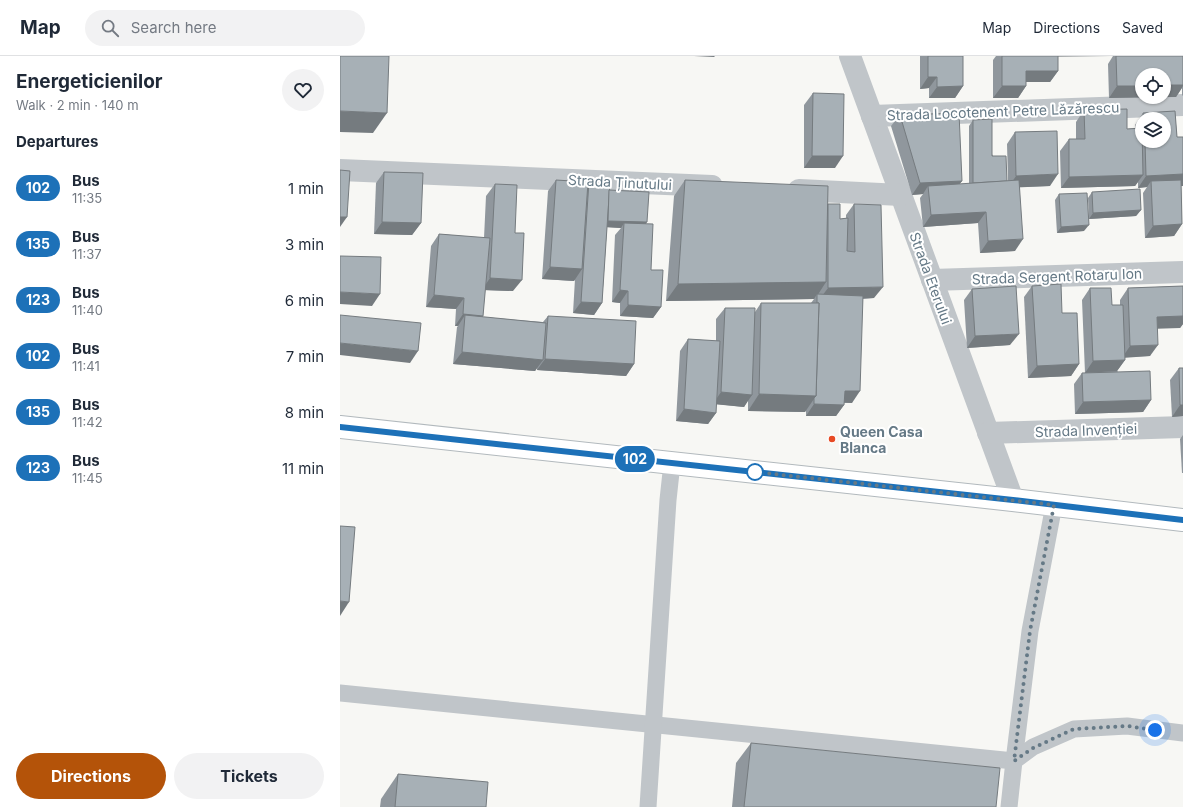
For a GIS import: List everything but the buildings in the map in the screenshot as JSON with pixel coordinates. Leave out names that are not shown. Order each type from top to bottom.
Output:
[{"type":"street","name":"Strada Eterului","points":[[850,56],[1013,500]]},
{"type":"street","name":"Strada Locotenent Petre Lăzărescu","points":[[872,116],[1183,105]]},
{"type":"street","name":"Strada Ținutului","points":[[340,170],[735,187]]},
{"type":"street","points":[[782,190],[901,195]]},
{"type":"street","name":"Strada Sergent Rotaru Ion","points":[[932,280],[1183,272]]},
{"type":"street","points":[[340,427],[1013,500],[1183,520]]},
{"type":"street","name":"Strada Invenției","points":[[988,433],[1183,427]]},
{"type":"lane","points":[[648,807],[668,500],[672,463]]},
{"type":"lane","points":[[1009,807],[1030,631],[1054,505]]},
{"type":"lane","points":[[340,693],[1014,761],[1033,748],[1074,729],[1127,726],[1183,734]]},
{"type":"bus line","name":"102","points":[[340,427],[1013,500],[1183,520]]},
{"type":"place","name":"Queen Casa Blanca","points":[[832,439]]},
{"type":"route","points":[[755,472],[1054,505],[1030,631],[1014,761],[1033,748],[1074,729],[1127,726],[1155,730]]}]
